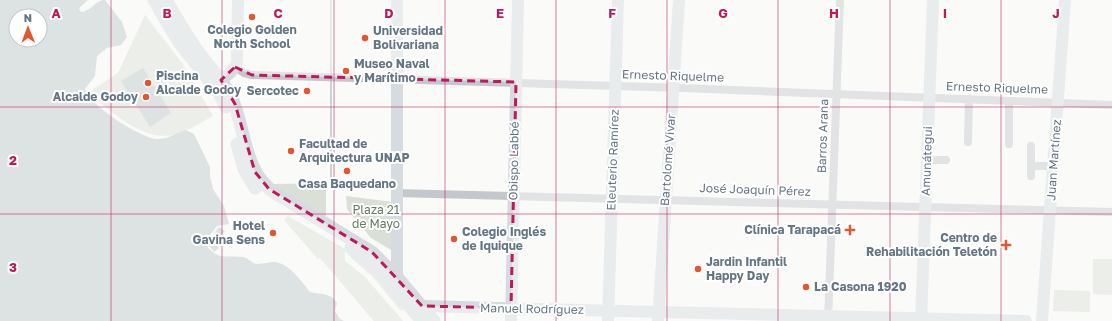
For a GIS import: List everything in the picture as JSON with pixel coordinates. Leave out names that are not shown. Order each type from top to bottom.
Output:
[{"type":"main road","points":[[154,0],[178,41],[217,83],[234,104],[252,163],[263,184],[275,193],[365,246],[378,257],[434,321]]},
{"type":"main road","points":[[166,0],[217,83],[229,114],[244,169],[258,191],[272,202],[365,258],[379,271],[422,321]]},
{"type":"street","points":[[217,83],[235,67],[238,0]]},
{"type":"street","points":[[396,277],[397,0]]},
{"type":"street","name":"Obispo Labbé","points":[[511,321],[518,0]]},
{"type":"street","name":"Eleuterio Ramírez","points":[[608,316],[618,0]]},
{"type":"street","name":"Bartolomé Vivar","points":[[659,316],[679,0]]},
{"type":"street","name":"Barros Arana","points":[[828,319],[840,0]]},
{"type":"street","name":"Amunátegui","points":[[922,320],[933,0]]},
{"type":"street","name":"Juan Martínez","points":[[1042,321],[1065,0]]},
{"type":"street","name":"Ernesto Riquelme","points":[[235,67],[244,73],[252,75],[516,82],[1112,105]]},
{"type":"street","points":[[968,142],[970,99]]},
{"type":"street","points":[[1009,101],[1009,144]]},
{"type":"street","points":[[1031,146],[1031,176]]},
{"type":"street","points":[[928,160],[946,160]]},
{"type":"street","points":[[1031,166],[1053,166]]},
{"type":"street","name":"José Joaquín Pérez","points":[[396,193],[1112,212]]},
{"type":"street","name":"Manuel Rodríguez","points":[[422,306],[511,308],[608,316],[1026,321]]},
{"type":"highlighted area","points":[[235,67],[252,75],[516,82],[511,308],[422,306],[372,252],[269,189],[255,172],[235,104],[221,80]]},
{"type":"green space","name":"Piscina Alcalde Godoy","points":[[145,15],[182,63],[213,116],[177,134],[164,136],[140,130],[118,117],[88,93],[118,73]]},
{"type":"green space","points":[[326,183],[326,219],[276,189],[274,184]]},
{"type":"green space","name":"Plaza 21 de Mayo","points":[[346,196],[393,202],[391,250],[371,238],[347,209]]},
{"type":"green space","points":[[288,216],[345,249],[345,261],[365,277],[403,321],[374,321],[320,258],[318,259],[284,220]]},
{"type":"green space","points":[[350,254],[358,258],[405,308],[401,311],[372,276],[350,257]]},
{"type":"green space","points":[[1093,259],[1112,259],[1112,295],[1093,294]]},
{"type":"green space","points":[[1054,290],[1090,291],[1090,312],[1053,311]]},
{"type":"shaded area","points":[[0,0],[88,0],[79,8],[81,12],[88,10],[102,0],[105,0],[122,22],[127,37],[121,45],[107,48],[97,56],[95,76],[85,89],[89,96],[95,103],[127,127],[148,137],[160,139],[186,130],[194,134],[210,167],[210,176],[213,189],[224,206],[229,224],[217,226],[204,243],[217,255],[244,257],[256,264],[275,262],[286,266],[310,292],[325,294],[332,297],[337,303],[335,311],[340,319],[344,321],[0,321]]},
{"type":"shaded area","name":"Alcalde Godoy","points":[[143,68],[171,113],[150,127],[121,81]]},
{"type":"shaded area","points":[[219,227],[225,231],[215,243],[219,248],[214,252],[207,243]]},
{"type":"tram line","points":[[331,0],[331,187]]},
{"type":"place","name":"Colegio Golden North School","points":[[252,17]]},
{"type":"place","name":"Universidad Bolivariana","points":[[365,38]]},
{"type":"place","name":"Museo Naval y Marítimo","points":[[346,71]]},
{"type":"place","name":"Piscina Alcalde Godoy","points":[[148,83]]},
{"type":"place","name":"Sercotec","points":[[307,91]]},
{"type":"place","name":"Alcalde Godoy","points":[[146,97]]},
{"type":"place","name":"Facultad de Arquitectura UNAP","points":[[291,151]]},
{"type":"place","name":"Casa Baquedano","points":[[347,171]]},
{"type":"place","name":"Clínica Tarapacá","points":[[850,230]]},
{"type":"place","name":"Hotel Gavina Sens","points":[[273,233]]},
{"type":"place","name":"Colegio Inglés de Iquique","points":[[454,239]]},
{"type":"place","name":"Centro de Rehabilitación Teletón","points":[[1006,245]]},
{"type":"place","name":"Jardin Infantil Happy Day","points":[[698,269]]},
{"type":"place","name":"La Casona 1920","points":[[806,287]]}]
